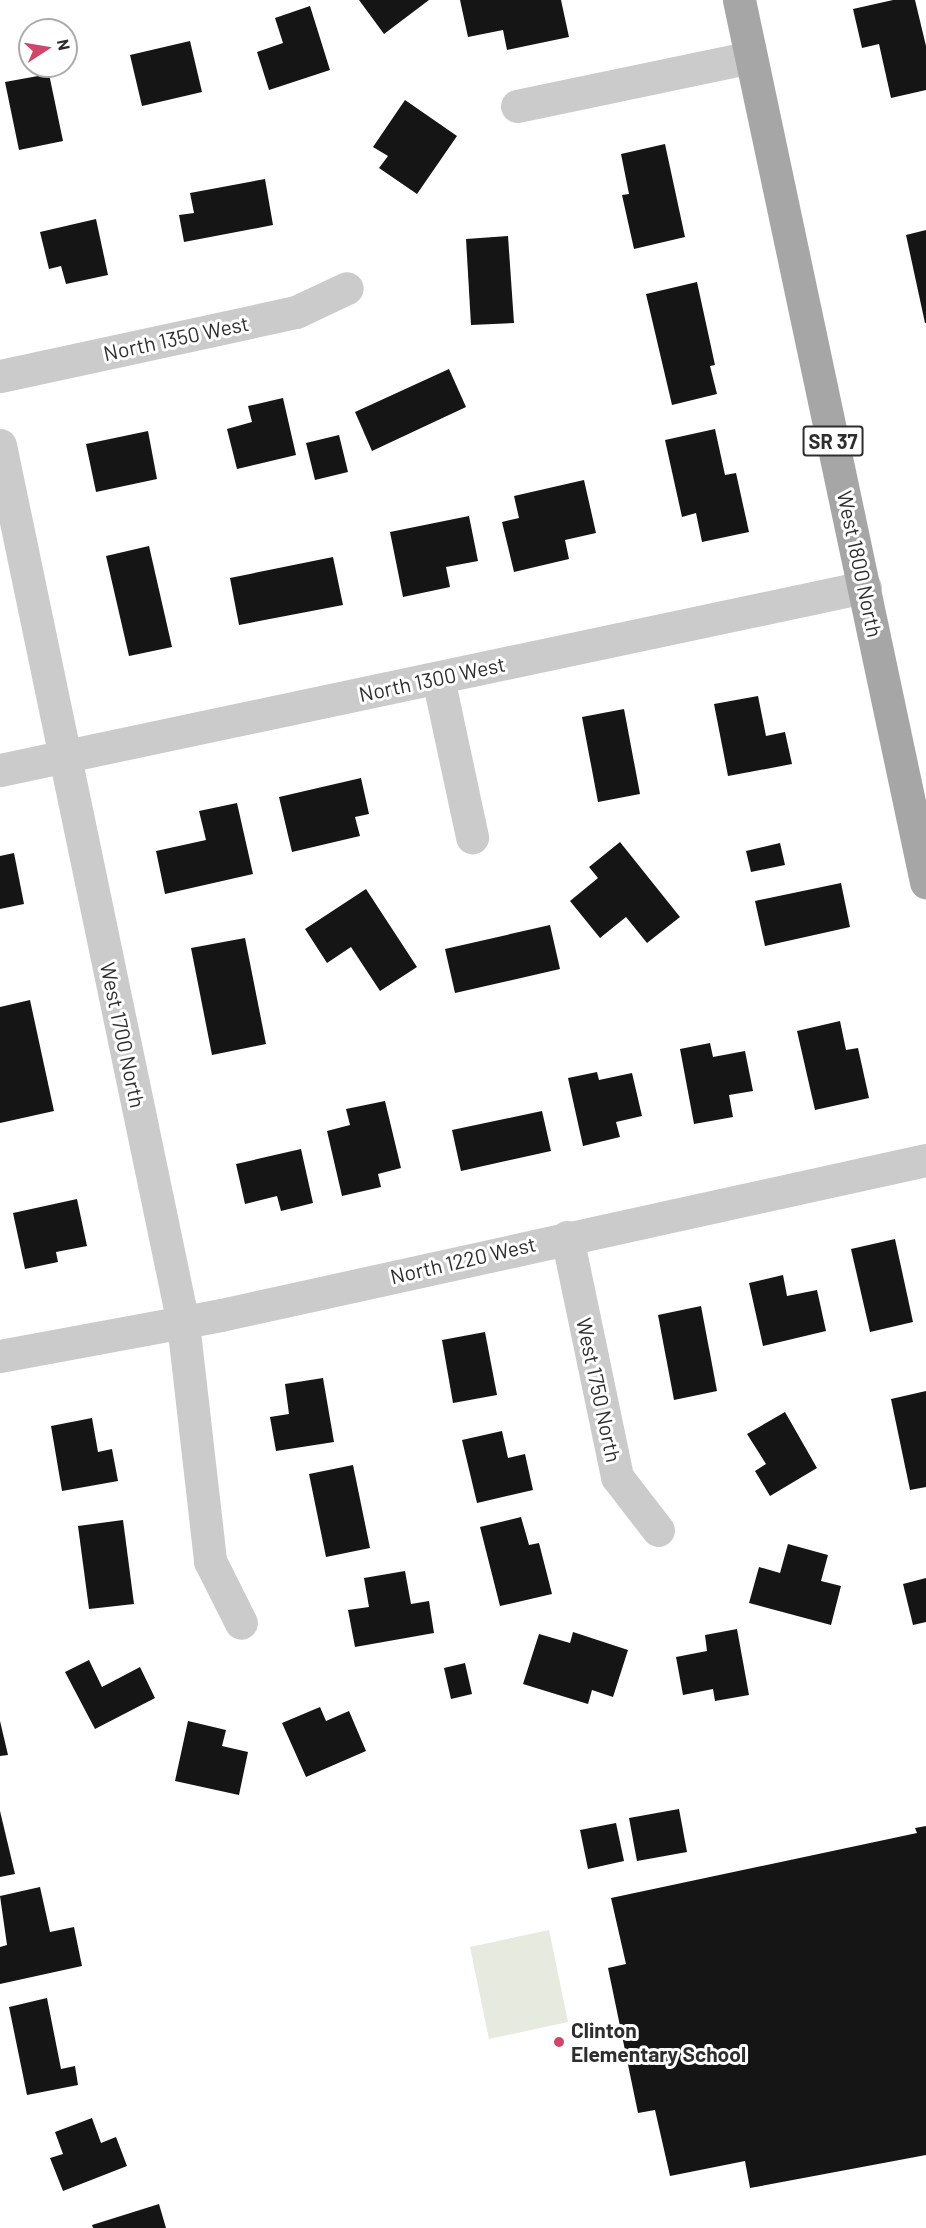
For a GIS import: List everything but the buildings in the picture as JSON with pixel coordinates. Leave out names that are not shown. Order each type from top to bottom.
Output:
[{"type":"main road","name":"West 1800 North","points":[[739,0],[926,882]]},
{"type":"street","points":[[517,106],[751,57]]},
{"type":"street","name":"North 1350 West","points":[[0,376],[296,312],[347,288]]},
{"type":"street","name":"West 1700 North","points":[[0,445],[183,1323],[210,1561],[241,1623]]},
{"type":"street","name":"North 1300 West","points":[[0,770],[864,587]]},
{"type":"street","points":[[438,678],[472,837]]},
{"type":"street","name":"North 1220 West","points":[[0,1356],[183,1323],[926,1160]]},
{"type":"street","name":"West 1750 North","points":[[567,1237],[617,1477],[658,1530]]},
{"type":"shaded area","points":[[549,1930],[568,2022],[489,2039],[470,1947]]},
{"type":"place","name":"Clinton Elementary School","points":[[559,2042]]}]
